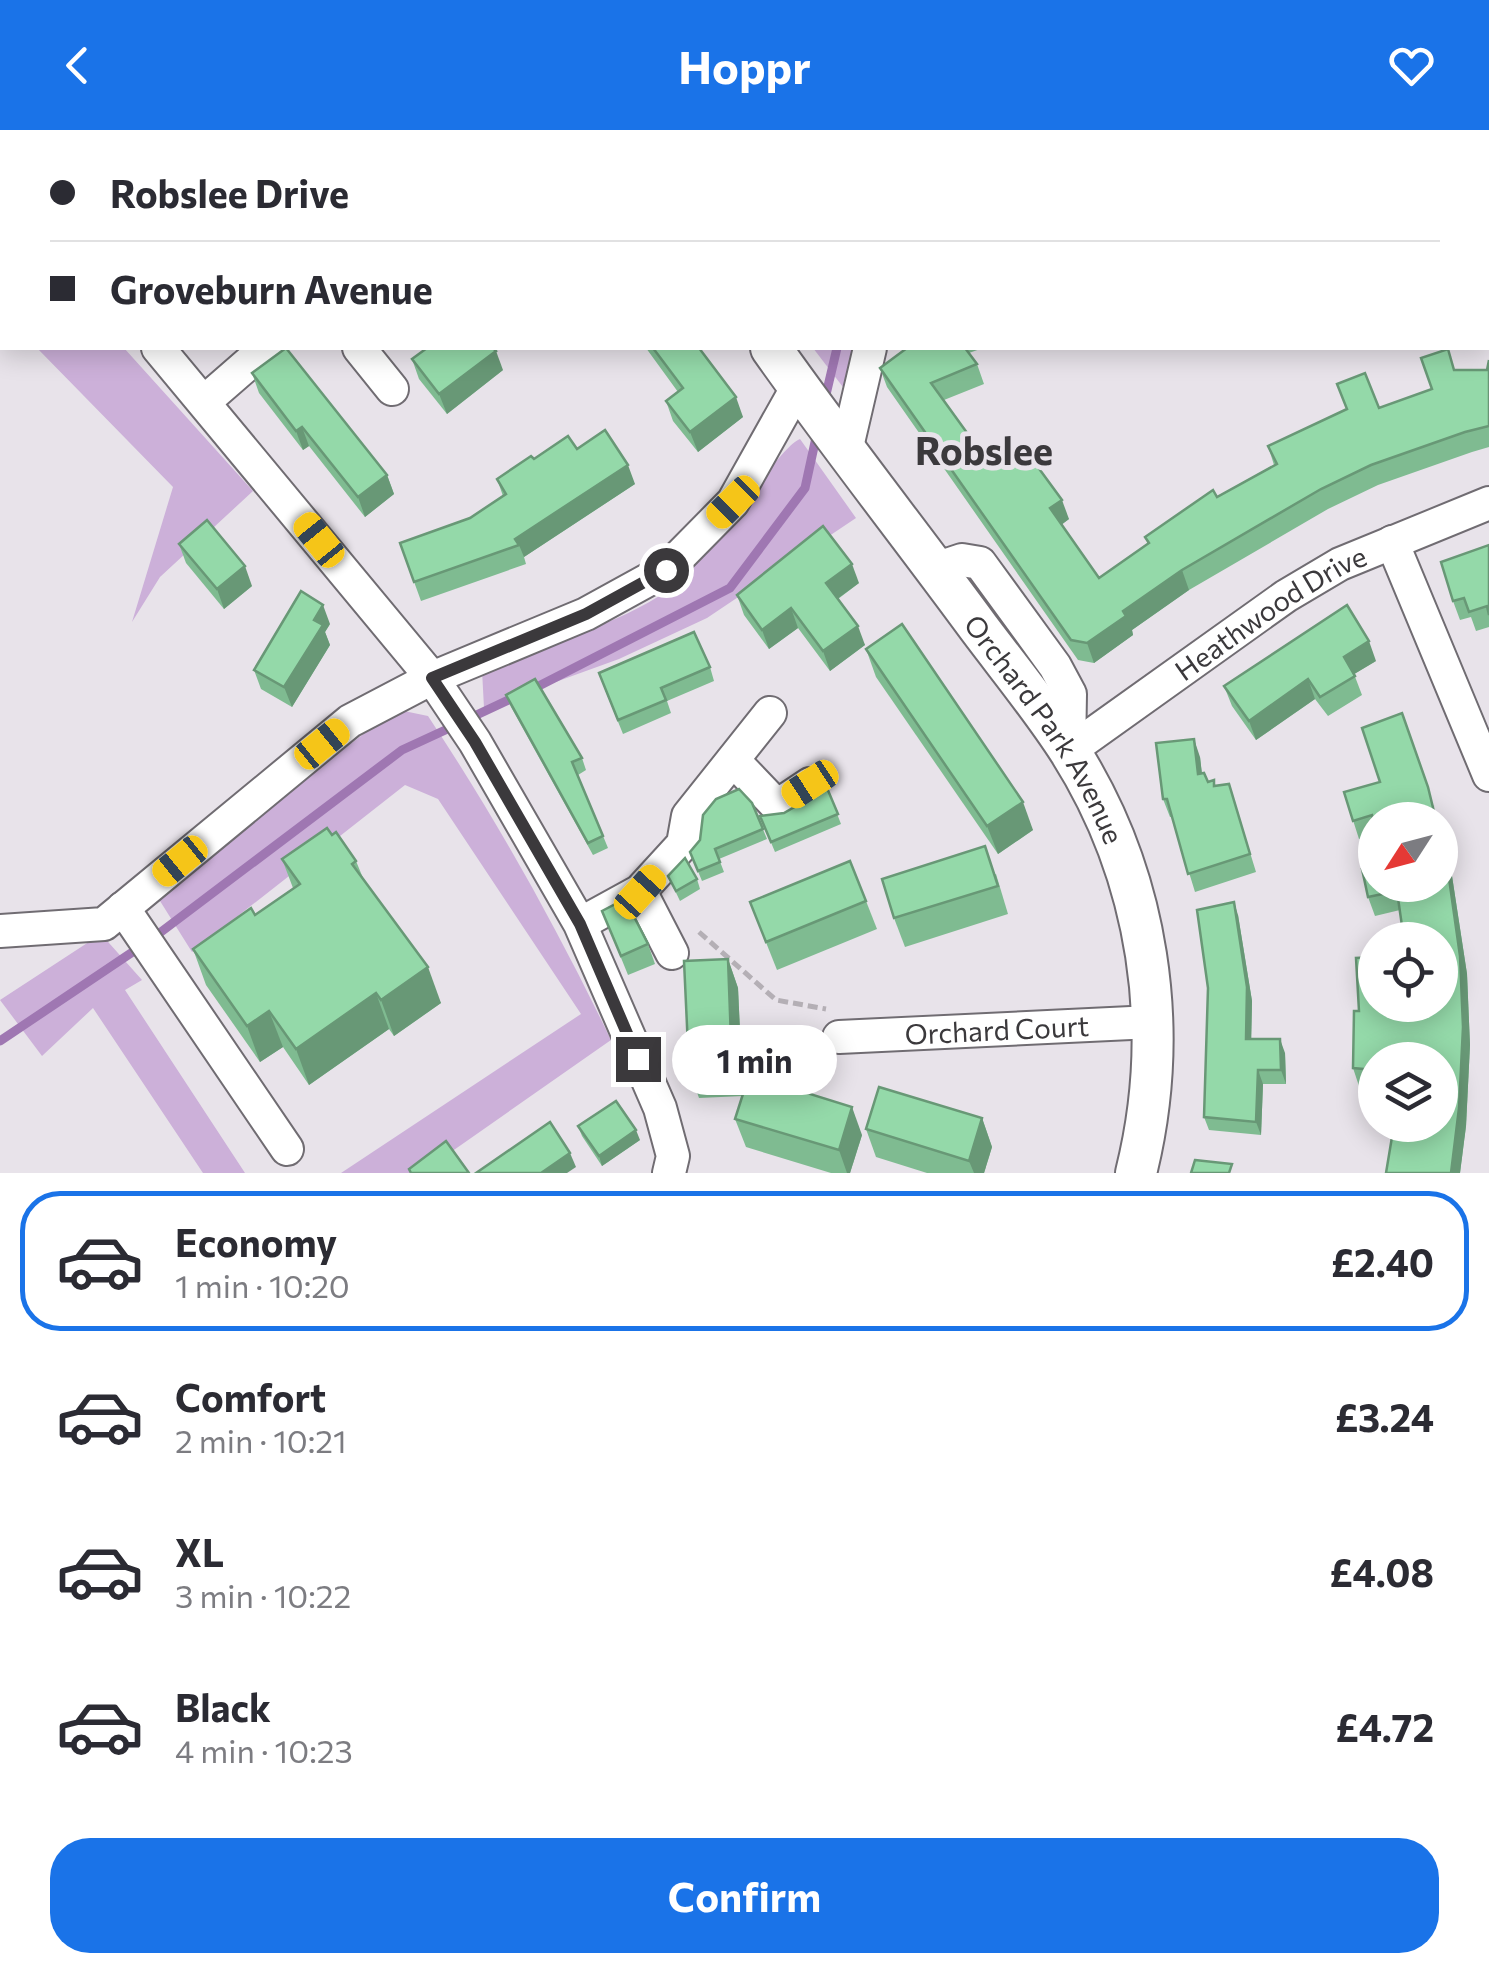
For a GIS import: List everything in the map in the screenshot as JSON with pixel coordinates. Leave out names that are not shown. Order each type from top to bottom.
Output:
[{"type":"street","points":[[160,350],[432,678],[475,742],[580,924],[660,1108],[673,1156],[669,1173]]},
{"type":"street","points":[[204,402],[264,350]]},
{"type":"street","points":[[361,350],[392,389]]},
{"type":"street","name":"Orchard Park Avenue","points":[[772,350],[1069,751],[1118,848],[1136,901],[1149,969],[1152,1022],[1152,1090],[1136,1173]]},
{"type":"street","points":[[0,932],[104,924],[350,721],[432,678],[586,614],[666,570],[822,418],[869,350]]},
{"type":"street","name":"Heathwood Drive","points":[[1069,751],[1286,596],[1392,542],[1489,503]]},
{"type":"street","points":[[1392,542],[1489,774]]},
{"type":"street","points":[[580,924],[640,892],[683,844],[688,816],[770,713]]},
{"type":"street","points":[[733,760],[777,806],[810,784]]},
{"type":"street","points":[[640,892],[666,941]]},
{"type":"street","points":[[124,908],[287,1150]]},
{"type":"street","name":"Orchard Court","points":[[839,1039],[1152,1022]]},
{"type":"path","points":[[666,941],[682,917],[776,1000],[822,1007],[839,1039]]},
{"type":"shaded area","points":[[39,350],[126,350],[253,491],[160,577],[132,622],[173,487]]},
{"type":"shaded area","points":[[815,350],[852,350],[846,391]]},
{"type":"shaded area","points":[[800,439],[856,518],[707,618],[619,659],[484,708],[482,670],[493,660],[612,620],[676,584],[707,552],[776,461]]},
{"type":"shaded area","points":[[404,711],[428,716],[453,755],[525,875],[611,1040],[421,1173],[341,1173],[581,1014],[438,799],[405,785],[192,952],[155,893],[370,729]]},
{"type":"shaded area","points":[[101,934],[142,980],[125,990],[245,1173],[203,1173],[93,1008],[42,1056],[0,1000]]},
{"type":"building","points":[[288,350],[387,475],[358,497],[302,427],[296,431],[252,373]]},
{"type":"building","points":[[424,350],[496,351],[439,394],[412,359]]},
{"type":"building","points":[[654,350],[701,350],[736,397],[690,432],[666,401],[683,388]]},
{"type":"building","points":[[904,350],[966,350],[977,364],[931,383],[991,466],[1021,444],[1062,500],[1050,508],[1099,578],[1149,543],[1145,537],[1213,490],[1217,497],[1277,464],[1268,446],[1347,409],[1337,384],[1365,373],[1379,408],[1432,389],[1421,358],[1448,350],[1454,370],[1487,370],[1489,360],[1489,426],[1371,465],[1321,489],[1182,570],[1123,611],[1126,616],[1087,643],[1071,640],[880,368]]},
{"type":"building","points":[[605,430],[628,465],[515,539],[519,545],[414,582],[400,543],[470,518],[506,494],[497,479],[531,456],[534,459],[568,436],[577,449]]},
{"type":"building","points":[[207,520],[245,566],[217,589],[179,544]]},
{"type":"building","points":[[823,526],[852,564],[826,583],[858,626],[823,651],[791,608],[762,630],[737,595]]},
{"type":"building","points":[[1489,545],[1489,615],[1487,606],[1469,612],[1464,598],[1453,601],[1441,562]]},
{"type":"building","points":[[301,591],[323,605],[314,620],[323,625],[284,687],[254,670]]},
{"type":"building","points":[[1347,605],[1369,641],[1344,657],[1355,676],[1320,697],[1308,679],[1249,721],[1224,686]]},
{"type":"building","points":[[902,624],[1023,802],[987,826],[866,649]]},
{"type":"building","points":[[694,632],[710,667],[661,688],[666,700],[618,720],[599,673]]},
{"type":"building","points":[[535,679],[582,758],[572,762],[603,836],[588,843],[506,695]]},
{"type":"building","points":[[1402,713],[1432,802],[1358,802],[1358,819],[1353,821],[1344,792],[1380,782],[1362,728]]},
{"type":"building","points":[[1194,739],[1198,774],[1204,773],[1208,782],[1214,780],[1214,786],[1229,784],[1250,854],[1188,874],[1167,799],[1163,799],[1156,743]]},
{"type":"building","points":[[827,788],[838,814],[771,842],[760,816],[784,813]]},
{"type":"building","points":[[739,789],[752,803],[763,829],[715,849],[720,862],[698,871],[690,852],[700,840],[703,815],[716,799]]},
{"type":"building","points":[[327,828],[332,835],[336,832],[356,861],[352,864],[428,967],[381,1000],[376,993],[296,1049],[269,1011],[247,1026],[193,949],[251,908],[255,915],[300,884],[282,859]]},
{"type":"building","points":[[985,846],[998,886],[894,918],[882,879]]},
{"type":"building","points":[[685,858],[697,879],[676,891],[668,876]]},
{"type":"building","points":[[850,861],[866,901],[766,942],[750,902]]},
{"type":"building","points":[[625,899],[648,944],[621,956],[602,911]]},
{"type":"building","points":[[1234,902],[1247,987],[1246,1039],[1280,1039],[1281,1070],[1258,1070],[1256,1122],[1204,1117],[1208,988],[1197,910]]},
{"type":"building","points":[[1399,902],[1452,902],[1455,922],[1401,922]]},
{"type":"building","points":[[1458,942],[1463,1027],[1458,1116],[1458,1042],[1358,1042],[1358,1068],[1353,1068],[1354,1011],[1358,1011],[1358,1022],[1458,1022]]},
{"type":"building","points":[[728,959],[732,1067],[689,1069],[684,961]]},
{"type":"building","points":[[749,1075],[852,1107],[839,1150],[735,1119]]},
{"type":"building","points":[[879,1087],[982,1118],[969,1161],[866,1129]]},
{"type":"building","points":[[616,1101],[636,1130],[599,1156],[578,1126]]},
{"type":"building","points":[[550,1122],[570,1153],[541,1173],[476,1173]]},
{"type":"building","points":[[446,1141],[469,1173],[411,1173],[409,1169]]},
{"type":"building","points":[[1391,1142],[1455,1142],[1451,1173],[1386,1173]]},
{"type":"building","points":[[1195,1160],[1232,1164],[1229,1173],[1191,1173]]},
{"type":"waterway","points":[[824,403],[837,350]]},
{"type":"waterway","points":[[531,690],[730,588],[805,488],[817,433]]},
{"type":"waterway","points":[[468,719],[517,696]]},
{"type":"waterway","points":[[153,938],[402,750],[454,726]]},
{"type":"waterway","points":[[0,1041],[140,947]]},
{"type":"district","name":"Robslee","points":[[984,449]]},
{"type":"route","points":[[638,1059],[580,924],[475,742],[432,678],[586,614],[666,570]]}]
